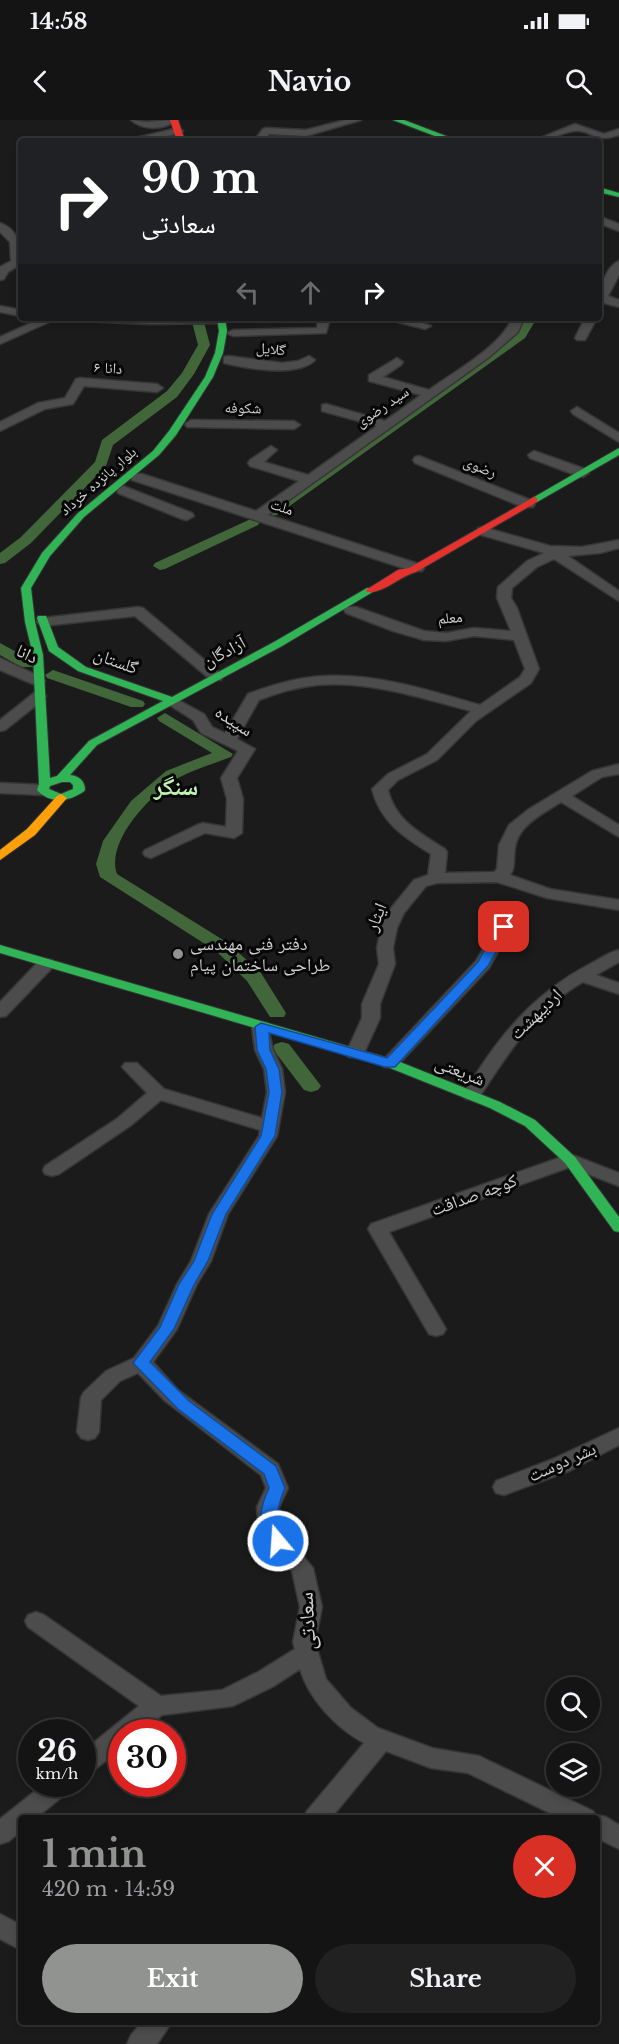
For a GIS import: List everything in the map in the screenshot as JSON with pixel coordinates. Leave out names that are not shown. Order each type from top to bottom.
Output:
[{"type":"main road","points":[[392,122],[435,138]]},
{"type":"main road","points":[[179,127],[190,138]]},
{"type":"main road","points":[[602,190],[619,195]]},
{"type":"main road","points":[[602,197],[619,202]]},
{"type":"main road","name":"بلوار پانزده خرداد","points":[[53,649],[43,622],[39,589],[57,556],[92,517],[123,490],[132,476],[165,444],[209,377],[219,353],[225,321]]},
{"type":"main road","name":"بلوار پانزده خرداد","points":[[50,792],[38,688],[38,655],[30,622],[26,588],[46,555],[81,515],[132,476],[167,455],[191,424],[228,360],[233,333],[226,321]]},
{"type":"main road","name":"آزادگان","points":[[67,778],[93,743],[173,702],[402,572],[415,569],[619,452]]},
{"type":"main road","name":"آزادگان","points":[[173,702],[225,681],[411,576],[415,569]]},
{"type":"main road","name":"گلستان","points":[[53,649],[82,669],[173,702]]},
{"type":"main road","points":[[0,844],[25,824],[50,792],[67,778],[80,784],[79,790],[72,796],[50,792]]},
{"type":"main road","points":[[0,856],[31,832],[50,792]]},
{"type":"main road","name":"شریعتی","points":[[0,950],[355,1053],[472,1095],[530,1124],[570,1160],[619,1227]]},
{"type":"street","points":[[136,120],[144,125],[179,127]]},
{"type":"street","points":[[261,138],[266,131],[306,133],[356,120]]},
{"type":"street","points":[[139,138],[179,127]]},
{"type":"street","points":[[547,138],[575,128],[604,136],[619,132]]},
{"type":"street","points":[[602,221],[619,228]]},
{"type":"street","points":[[0,226],[18,243],[17,262],[3,270],[0,276]]},
{"type":"street","points":[[602,298],[615,281],[619,264]]},
{"type":"street","points":[[602,301],[619,304]]},
{"type":"street","points":[[0,309],[18,312]]},
{"type":"street","points":[[0,341],[45,321]]},
{"type":"street","points":[[233,333],[322,331],[324,321]]},
{"type":"street","points":[[406,321],[425,326]]},
{"type":"street","name":"سید رضوی","points":[[257,517],[431,394],[504,339],[514,330],[517,321]]},
{"type":"street","points":[[581,338],[590,321]]},
{"type":"street","name":"گلایل","points":[[228,360],[289,367],[303,365],[309,360]]},
{"type":"street","points":[[397,362],[373,378],[431,394]]},
{"type":"street","name":"دانا ۶","points":[[0,427],[42,406],[69,400],[80,382],[157,388]]},
{"type":"street","points":[[326,408],[386,425]]},
{"type":"street","points":[[577,411],[619,438]]},
{"type":"street","name":"شکوفه","points":[[191,424],[294,425]]},
{"type":"street","points":[[271,450],[254,463],[310,480]]},
{"type":"street","points":[[534,455],[583,472]]},
{"type":"street","name":"رضوی","points":[[419,460],[528,504]]},
{"type":"street","name":"ملت","points":[[132,476],[415,569]]},
{"type":"street","points":[[123,490],[187,516]]},
{"type":"street","points":[[483,531],[555,553],[582,553],[616,546]]},
{"type":"street","points":[[555,553],[619,597]]},
{"type":"street","points":[[555,553],[532,564],[505,587],[504,598],[532,669],[526,680],[482,710],[432,757],[393,777],[380,789],[382,801],[398,825],[439,852],[435,878],[498,877],[546,893],[619,905]]},
{"type":"street","name":"معلم","points":[[351,610],[392,627],[434,636],[447,637],[457,633],[472,632],[520,636]]},
{"type":"street","points":[[43,622],[138,611],[216,677]]},
{"type":"street","name":"دانا","points":[[0,662],[38,688]]},
{"type":"street","points":[[228,741],[253,696],[307,682],[336,680],[362,684],[482,710]]},
{"type":"street","points":[[0,727],[38,688]]},
{"type":"street","name":"سپیده","points":[[151,853],[203,828],[234,833],[235,799],[229,778],[248,749],[206,730],[199,717],[173,702]]},
{"type":"street","points":[[498,877],[505,871],[507,845],[515,828],[535,812],[597,774],[619,769]]},
{"type":"street","points":[[0,788],[50,792]]},
{"type":"street","points":[[562,796],[619,832]]},
{"type":"street","name":"ایثار","points":[[355,1053],[371,1018],[371,1004],[387,964],[385,948],[389,928],[396,912],[420,883],[435,878]]},
{"type":"street","points":[[390,1064],[483,964],[504,927]]},
{"type":"street","name":"اردیبهشت","points":[[472,1095],[494,1057],[522,1025],[557,991],[580,975],[619,955]]},
{"type":"street","points":[[0,1012],[46,964]]},
{"type":"street","points":[[580,975],[619,989]]},
{"type":"street","points":[[88,1432],[91,1397],[113,1376],[141,1363],[167,1329],[187,1284],[201,1261],[219,1214],[268,1136],[276,1092],[273,1069],[264,1050],[261,1027]]},
{"type":"street","points":[[131,1067],[158,1093],[269,1126]]},
{"type":"street","points":[[52,1170],[124,1122],[158,1093]]},
{"type":"street","points":[[570,1160],[619,1180]]},
{"type":"street","name":"کوچه صداقت","points":[[436,1329],[378,1229],[570,1160]]},
{"type":"street","points":[[596,1171],[619,1165]]},
{"type":"street","name":"سعادتی","points":[[141,1363],[186,1407],[270,1470],[277,1488],[268,1507],[269,1522],[278,1541],[302,1568],[311,1607],[304,1642],[307,1653],[316,1683],[343,1715],[370,1735],[430,1758],[471,1763],[559,1812]]},
{"type":"street","name":"بشر دوست","points":[[504,1487],[561,1465],[619,1436]]},
{"type":"street","points":[[36,1621],[157,1706]]},
{"type":"street","points":[[141,1719],[157,1706],[225,1699],[266,1679],[307,1653]]},
{"type":"street","points":[[319,1815],[382,1739]]},
{"type":"street","points":[[96,1755],[108,1745]]},
{"type":"street","points":[[22,1815],[45,1797]]},
{"type":"street","points":[[0,1833],[18,1819]]},
{"type":"street","points":[[600,1828],[619,1838]]},
{"type":"street","points":[[0,1925],[18,1937]]},
{"type":"waterway","points":[[0,560],[26,540],[101,463],[107,443],[172,394],[188,374],[204,345],[198,321]]},
{"type":"waterway","points":[[272,512],[521,335],[529,321]]},
{"type":"waterway","points":[[160,566],[253,522]]},
{"type":"waterway","points":[[0,648],[27,664]]},
{"type":"waterway","points":[[53,675],[137,704]]},
{"type":"waterway","points":[[165,718],[225,754],[172,775],[147,794],[127,816],[111,841],[105,864],[109,877],[222,947],[254,977],[277,1013]]},
{"type":"waterway","points":[[282,1048],[311,1086]]},
{"type":"traffic: fast","points":[[397,120],[447,138]]},
{"type":"traffic: fast","points":[[602,190],[619,195]]},
{"type":"traffic: fast","points":[[45,784],[38,655],[30,622],[26,588],[46,555],[81,515],[156,453],[173,433],[209,377],[219,353],[223,331],[221,321]]},
{"type":"traffic: fast","points":[[534,500],[619,451]]},
{"type":"traffic: fast","points":[[61,778],[93,743],[278,644],[371,590]]},
{"type":"traffic: fast","points":[[42,618],[53,649],[82,669],[171,700]]},
{"type":"traffic: fast","points":[[61,778],[73,779],[79,784],[79,790],[61,797],[56,797],[43,790],[45,784],[61,778]]},
{"type":"traffic: fast","points":[[0,949],[390,1063],[495,1105],[530,1123],[570,1160],[619,1227]]},
{"type":"traffic: slow","points":[[0,856],[31,832],[61,798]]},
{"type":"traffic: jam","points":[[174,120],[180,138]]},
{"type":"traffic: jam","points":[[371,590],[402,572],[412,570],[534,500]]},
{"type":"place","name":"دفتر فنی مهندسی طراحی ساختمان پیام","points":[[178,954]]},
{"type":"district","name":"سنگر","points":[[176,787]]},
{"type":"route","points":[[278,1541],[269,1522],[268,1507],[277,1488],[270,1470],[183,1405],[141,1363],[167,1329],[187,1284],[201,1261],[219,1214],[268,1136],[276,1092],[273,1069],[264,1050],[261,1027],[390,1064],[483,964],[504,927]]}]
